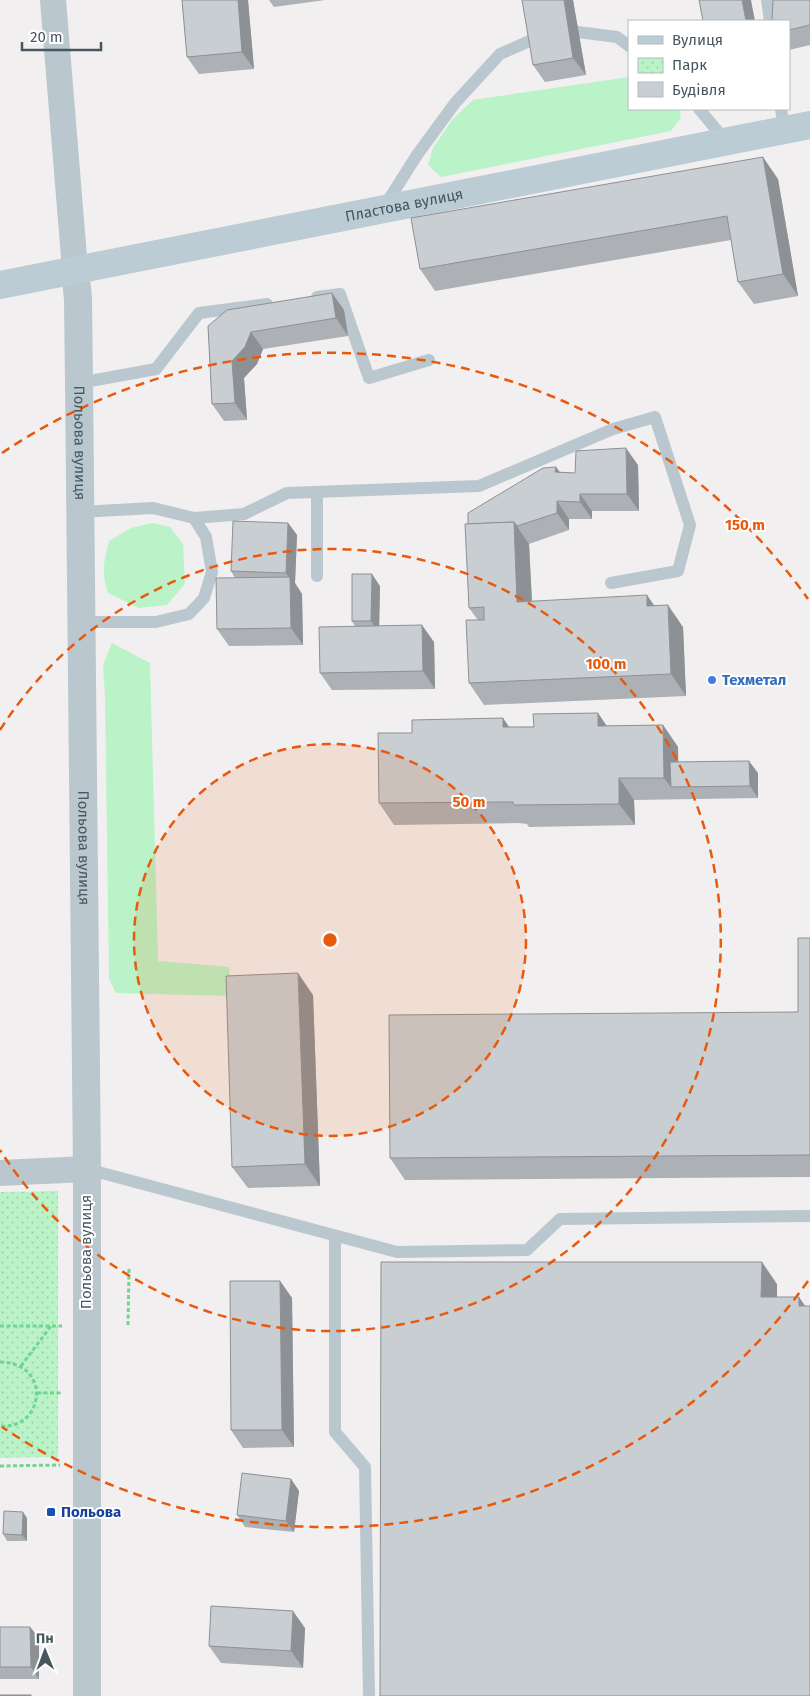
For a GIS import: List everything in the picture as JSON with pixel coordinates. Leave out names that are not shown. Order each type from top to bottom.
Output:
[{"type":"main road","name":"Пластова вулиця","points":[[0,285],[726,141],[792,121]]},
{"type":"street","name":"Польова вулиця","points":[[53,0],[75,269],[79,383],[86,1169],[87,1696]]},
{"type":"street","points":[[0,1173],[86,1169]]},
{"type":"lane","points":[[767,0],[770,20]]},
{"type":"lane","points":[[383,209],[417,155],[455,103],[500,54],[556,29],[617,37],[628,45]]},
{"type":"lane","points":[[700,110],[726,141]]},
{"type":"lane","points":[[302,299],[340,294],[369,378],[429,360]]},
{"type":"lane","points":[[79,383],[156,369],[199,313],[284,302]]},
{"type":"lane","points":[[80,512],[153,508],[194,518],[244,514],[287,493],[479,486],[613,428],[654,417],[690,525],[688,534],[678,571],[611,583]]},
{"type":"lane","points":[[317,492],[317,576]]},
{"type":"lane","points":[[81,622],[156,622],[189,614],[204,598],[212,572],[206,537],[194,518]]},
{"type":"lane","points":[[86,1169],[397,1252],[528,1250],[560,1219],[810,1216]]},
{"type":"lane","points":[[335,1236],[335,1432],[365,1467],[369,1696]]},
{"type":"path","points":[[128,1268],[128,1326]]},
{"type":"path","points":[[0,1326],[62,1326]]},
{"type":"path","points":[[21,1366],[51,1326]]},
{"type":"path","points":[[0,1362],[10,1362],[21,1366],[35,1382],[37,1393],[35,1404],[30,1413],[13,1425],[0,1426]]},
{"type":"path","points":[[37,1393],[64,1393]]},
{"type":"path","points":[[0,1466],[64,1465]]},
{"type":"green space","points":[[628,77],[628,110],[679,110],[681,118],[671,131],[441,177],[428,165],[433,148],[452,120],[473,100]]},
{"type":"green space","points":[[153,523],[170,527],[183,544],[185,584],[167,605],[139,608],[108,593],[104,579],[105,561],[109,541],[131,528]]},
{"type":"green space","points":[[112,643],[150,663],[158,961],[229,967],[231,996],[116,993],[109,979],[103,665]]},
{"type":"green space","points":[[58,1191],[58,1457],[0,1458],[0,1192]]},
{"type":"building","points":[[182,0],[238,0],[242,52],[187,57]]},
{"type":"building","points":[[522,0],[564,0],[573,58],[533,65]]},
{"type":"building","points":[[699,0],[742,0],[746,20],[703,20]]},
{"type":"building","points":[[773,0],[810,0],[810,25],[790,30],[790,20],[772,20]]},
{"type":"building","points":[[763,157],[783,274],[738,282],[727,216],[420,269],[411,218]]},
{"type":"building","points":[[332,293],[336,318],[251,332],[245,347],[232,361],[235,403],[212,404],[208,326],[227,310]]},
{"type":"building","points":[[626,448],[627,494],[580,494],[580,502],[557,501],[557,513],[517,526],[514,522],[468,524],[468,513],[543,468],[556,467],[555,472],[575,473],[576,451]]},
{"type":"building","points":[[233,521],[288,523],[286,573],[231,571]]},
{"type":"building","points":[[514,522],[517,602],[647,595],[647,606],[668,605],[671,674],[469,683],[466,620],[484,620],[484,607],[469,608],[465,524]]},
{"type":"building","points":[[352,574],[372,574],[371,621],[352,621]]},
{"type":"building","points":[[290,577],[291,628],[217,629],[216,578]]},
{"type":"building","points":[[422,625],[423,671],[320,673],[319,627]]},
{"type":"building","points":[[598,713],[598,726],[663,725],[664,778],[619,778],[619,804],[514,805],[513,802],[379,803],[378,733],[412,733],[412,720],[503,718],[503,727],[534,727],[533,714]]},
{"type":"building","points":[[749,761],[750,786],[671,787],[670,762]]},
{"type":"building","points":[[798,938],[810,938],[810,1155],[390,1158],[389,1015],[798,1012]]},
{"type":"building","points":[[298,973],[305,1164],[232,1167],[226,976]]},
{"type":"building","points":[[381,1262],[762,1262],[761,1297],[799,1297],[799,1306],[810,1306],[810,1696],[380,1696]]},
{"type":"building","points":[[230,1281],[280,1281],[282,1430],[231,1430]]},
{"type":"building","points":[[242,1473],[291,1479],[286,1521],[237,1515]]},
{"type":"building","points":[[4,1511],[23,1512],[22,1535],[3,1534]]},
{"type":"building","points":[[211,1606],[293,1611],[291,1651],[209,1646]]},
{"type":"building","points":[[0,1627],[30,1627],[31,1667],[0,1667]]},
{"type":"building","points":[[31,1695],[31,1696],[0,1696]]},
{"type":"place","name":"Техметал","points":[[712,680]]},
{"type":"place","name":"Польова","points":[[51,1512]]}]
